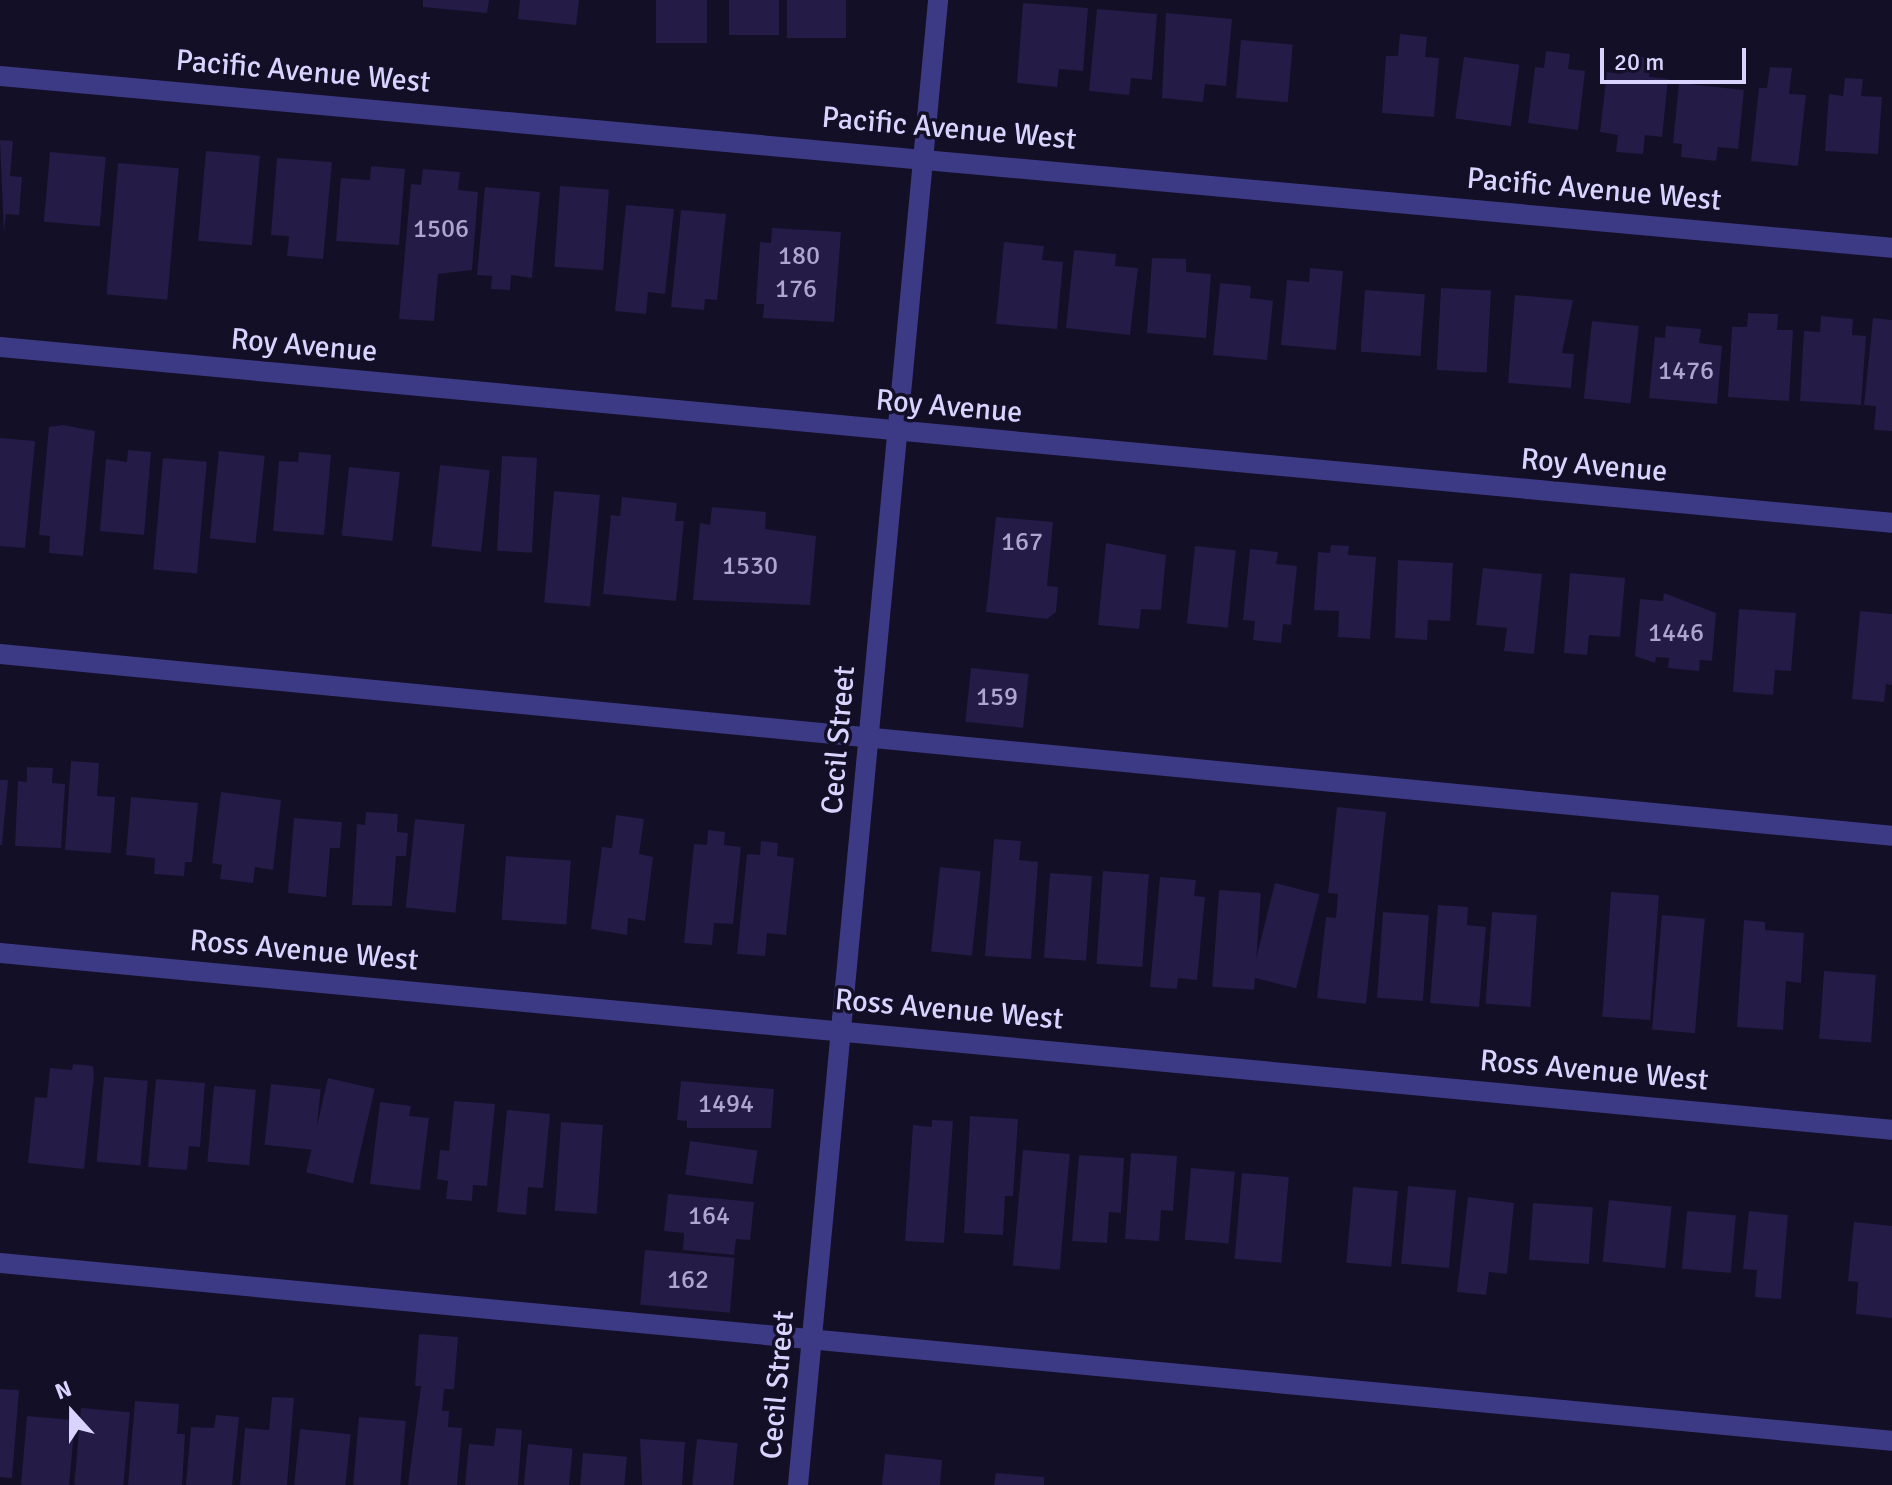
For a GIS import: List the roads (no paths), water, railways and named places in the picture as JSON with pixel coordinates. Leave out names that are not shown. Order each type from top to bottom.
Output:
[{"type":"street","name":"Cecil Street","points":[[798,1485],[845,1030],[938,0]]},
{"type":"street","name":"Pacific Avenue West","points":[[0,76],[924,157],[1892,248]]},
{"type":"street","name":"Roy Avenue","points":[[0,347],[897,433],[1892,523]]},
{"type":"street","points":[[0,654],[1892,836]]},
{"type":"street","name":"Ross Avenue West","points":[[0,953],[1892,1130]]},
{"type":"street","points":[[0,1263],[812,1342],[1892,1441]]}]
